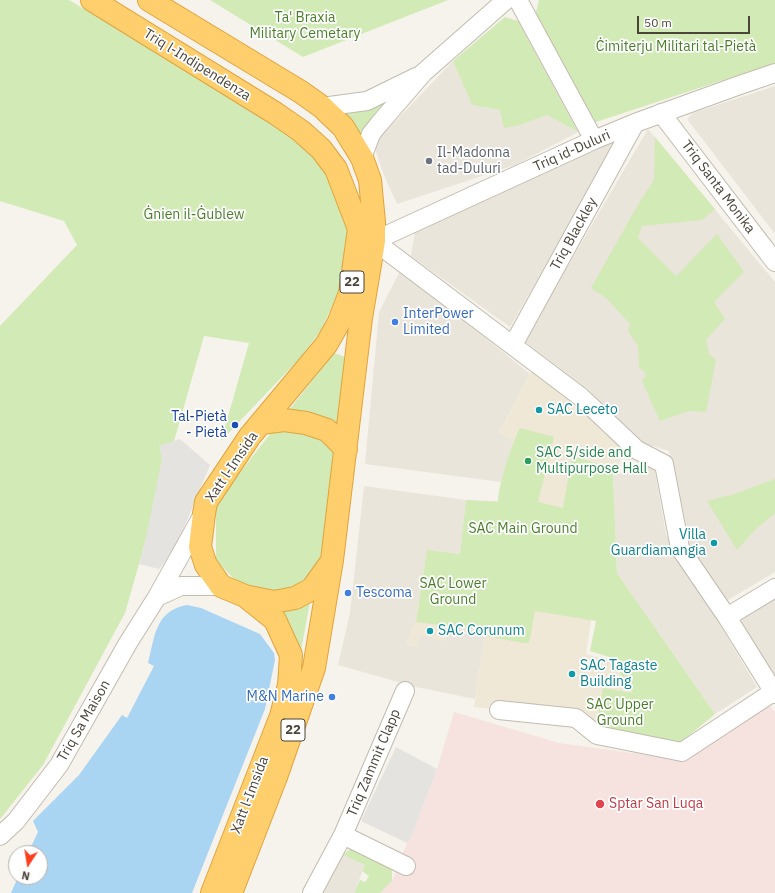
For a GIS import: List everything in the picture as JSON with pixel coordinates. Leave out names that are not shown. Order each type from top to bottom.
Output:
[{"type":"highway","name":"Triq l-Indipendenza","points":[[92,0],[276,113],[301,130]]},
{"type":"highway","points":[[149,0],[301,92],[322,107]]},
{"type":"highway","name":"Xatt l-Imsida","points":[[231,893],[276,777],[314,668],[332,560],[361,318],[374,241],[374,222],[370,180],[362,158],[343,127],[322,107]]},
{"type":"highway","name":"Xatt l-Imsida","points":[[212,893],[281,716],[289,685],[291,655],[275,620],[245,596],[221,586],[206,565],[200,547],[206,502],[250,436],[326,345],[338,324],[350,293],[359,229],[336,169],[321,149],[301,130]]},
{"type":"highway","points":[[261,423],[284,420],[306,423],[327,430],[346,449]]},
{"type":"highway","points":[[245,596],[274,602],[295,598],[312,589],[332,560]]},
{"type":"street","points":[[362,158],[371,134],[423,73],[506,0]]},
{"type":"street","points":[[518,0],[594,140]]},
{"type":"street","points":[[322,107],[367,101],[423,73]]},
{"type":"street","name":"Triq id-Duluri","points":[[374,241],[594,140],[661,113],[775,73]]},
{"type":"street","name":"Triq Santa Monika","points":[[661,113],[775,262]]},
{"type":"street","name":"Triq Blackley","points":[[513,345],[636,123]]},
{"type":"street","points":[[374,241],[581,397],[637,450],[664,464],[680,548],[727,617],[774,693],[682,752],[598,735],[576,718],[499,710]]},
{"type":"street","name":"Triq Sa Maison","points":[[0,836],[16,821],[59,765],[128,643],[157,597],[204,514]]},
{"type":"street","points":[[157,597],[181,586],[221,586]]},
{"type":"street","points":[[727,617],[775,588]]},
{"type":"street","name":"Triq Zammit Clapp","points":[[312,893],[343,835],[405,691]]},
{"type":"street","name":"Triq Zammit Clapp","points":[[343,835],[406,866]]},
{"type":"shaded area","points":[[453,61],[472,105],[500,110],[520,125],[547,115],[578,132],[515,165],[397,204],[383,173],[374,146],[387,130]]},
{"type":"shaded area","points":[[775,86],[775,234],[687,119],[693,113]]},
{"type":"shaded area","points":[[648,129],[775,282],[775,572],[726,601],[680,530],[669,451],[639,442],[589,390],[524,341]]},
{"type":"shaded area","points":[[620,136],[510,327],[411,256],[415,231]]},
{"type":"shaded area","points":[[401,269],[530,374],[499,433],[514,439],[501,482],[365,464],[379,312]]},
{"type":"shaded area","points":[[536,363],[637,450],[632,461],[621,458],[618,470],[613,475],[586,654],[609,660],[634,693],[653,740],[576,718],[474,707],[485,636],[475,628],[449,626],[445,641],[419,635],[417,646],[406,644],[416,622],[427,550],[460,554],[466,500],[498,501],[499,492],[514,440],[499,433]]},
{"type":"shaded area","points":[[180,439],[210,465],[179,540],[171,554],[159,569],[139,564],[144,547],[162,459],[159,446]]},
{"type":"shaded area","points":[[654,466],[666,534],[757,687],[715,714],[617,573],[613,475]]},
{"type":"shaded area","points":[[364,486],[466,500],[460,554],[427,550],[416,622],[406,644],[416,646],[419,635],[449,626],[475,628],[485,636],[475,699],[416,687],[338,665],[350,613]]},
{"type":"shaded area","points":[[775,599],[775,677],[737,621]]},
{"type":"shaded area","name":"Sptar San Luqa","points":[[768,704],[775,712],[775,893],[380,893],[392,881],[407,843],[411,838],[437,769],[454,712],[559,743],[683,760]]},
{"type":"shaded area","points":[[396,747],[437,769],[411,838],[407,843],[361,821]]},
{"type":"shaded area","points":[[343,855],[365,865],[354,893],[319,893],[334,861]]},
{"type":"green space","name":"Ġnien il-Ġublew","points":[[0,0],[69,0],[270,120],[302,143],[330,176],[354,236],[339,290],[322,329],[300,358],[221,441],[249,343],[204,336],[125,613],[43,765],[0,819],[0,326],[77,245],[64,221],[0,201]]},
{"type":"green space","name":"Ta' Braxia Military Cemetary","points":[[210,0],[448,0],[303,57]]},
{"type":"green space","name":"Ċimiterju Militari tal-Pietà","points":[[539,0],[775,0],[775,63],[593,123],[535,16]]},
{"type":"green space","points":[[505,17],[518,21],[578,132],[547,115],[520,125],[504,128],[500,110],[472,105],[453,61]]},
{"type":"green space","points":[[405,88],[374,115],[362,140],[340,115],[370,109]]},
{"type":"green space","points":[[655,137],[715,209],[702,220],[642,226],[638,238],[676,276],[717,234],[744,272],[714,302],[725,319],[706,340],[709,354],[716,360],[706,412],[689,411],[660,421],[642,381],[646,376],[644,371],[639,368],[638,346],[628,331],[630,324],[606,298],[591,288],[639,203],[654,180]]},
{"type":"green space","points":[[334,353],[348,358],[319,567],[291,590],[275,594],[259,591],[237,582],[216,560],[216,506],[226,490]]},
{"type":"green space","points":[[520,428],[554,437],[538,502],[563,508],[572,456],[618,470],[613,475],[617,573],[715,714],[681,742],[653,740],[596,728],[603,688],[633,693],[609,657],[590,651],[596,621],[535,611],[529,643],[485,636],[475,628],[416,622],[427,550],[460,554],[466,500],[498,502],[506,464]]},
{"type":"green space","points":[[775,479],[775,513],[755,530],[737,550],[707,501],[731,495]]},
{"type":"green space","points":[[310,602],[297,672],[293,640],[282,610]]},
{"type":"green space","points":[[350,849],[389,865],[392,871],[392,881],[380,893],[354,893],[360,880],[365,882],[369,876],[362,871],[365,865],[343,855]]},
{"type":"water","points":[[187,605],[201,608],[260,634],[274,653],[275,660],[265,709],[192,893],[11,893],[14,885],[48,885],[48,845],[32,845],[38,832],[33,821],[79,775],[122,715],[127,718],[154,666],[148,663],[158,626],[168,613],[176,608]]},
{"type":"place","name":"Il-Madonna tad-Duluri","points":[[429,161]]},
{"type":"place","name":"InterPower Limited","points":[[395,322]]},
{"type":"place","name":"SAC Leceto","points":[[539,410]]},
{"type":"place","name":"Tal-Pietà - Pietà","points":[[235,425]]},
{"type":"place","name":"SAC 5/side and Multipurpose Hall","points":[[528,461]]},
{"type":"place","name":"Villa Guardiamangia","points":[[714,543]]},
{"type":"place","name":"Tescoma","points":[[348,593]]},
{"type":"place","name":"SAC Corunum","points":[[430,631]]},
{"type":"place","name":"SAC Tagaste Building","points":[[572,674]]},
{"type":"place","name":"M&N Marine","points":[[332,697]]},
{"type":"place","name":"Sptar San Luqa","points":[[600,804]]},
{"type":"park label","name":"SAC Main Ground","points":[[523,529]]},
{"type":"park label","name":"SAC Lower Ground","points":[[453,592]]},
{"type":"park label","name":"SAC Upper Ground","points":[[620,714]]}]
